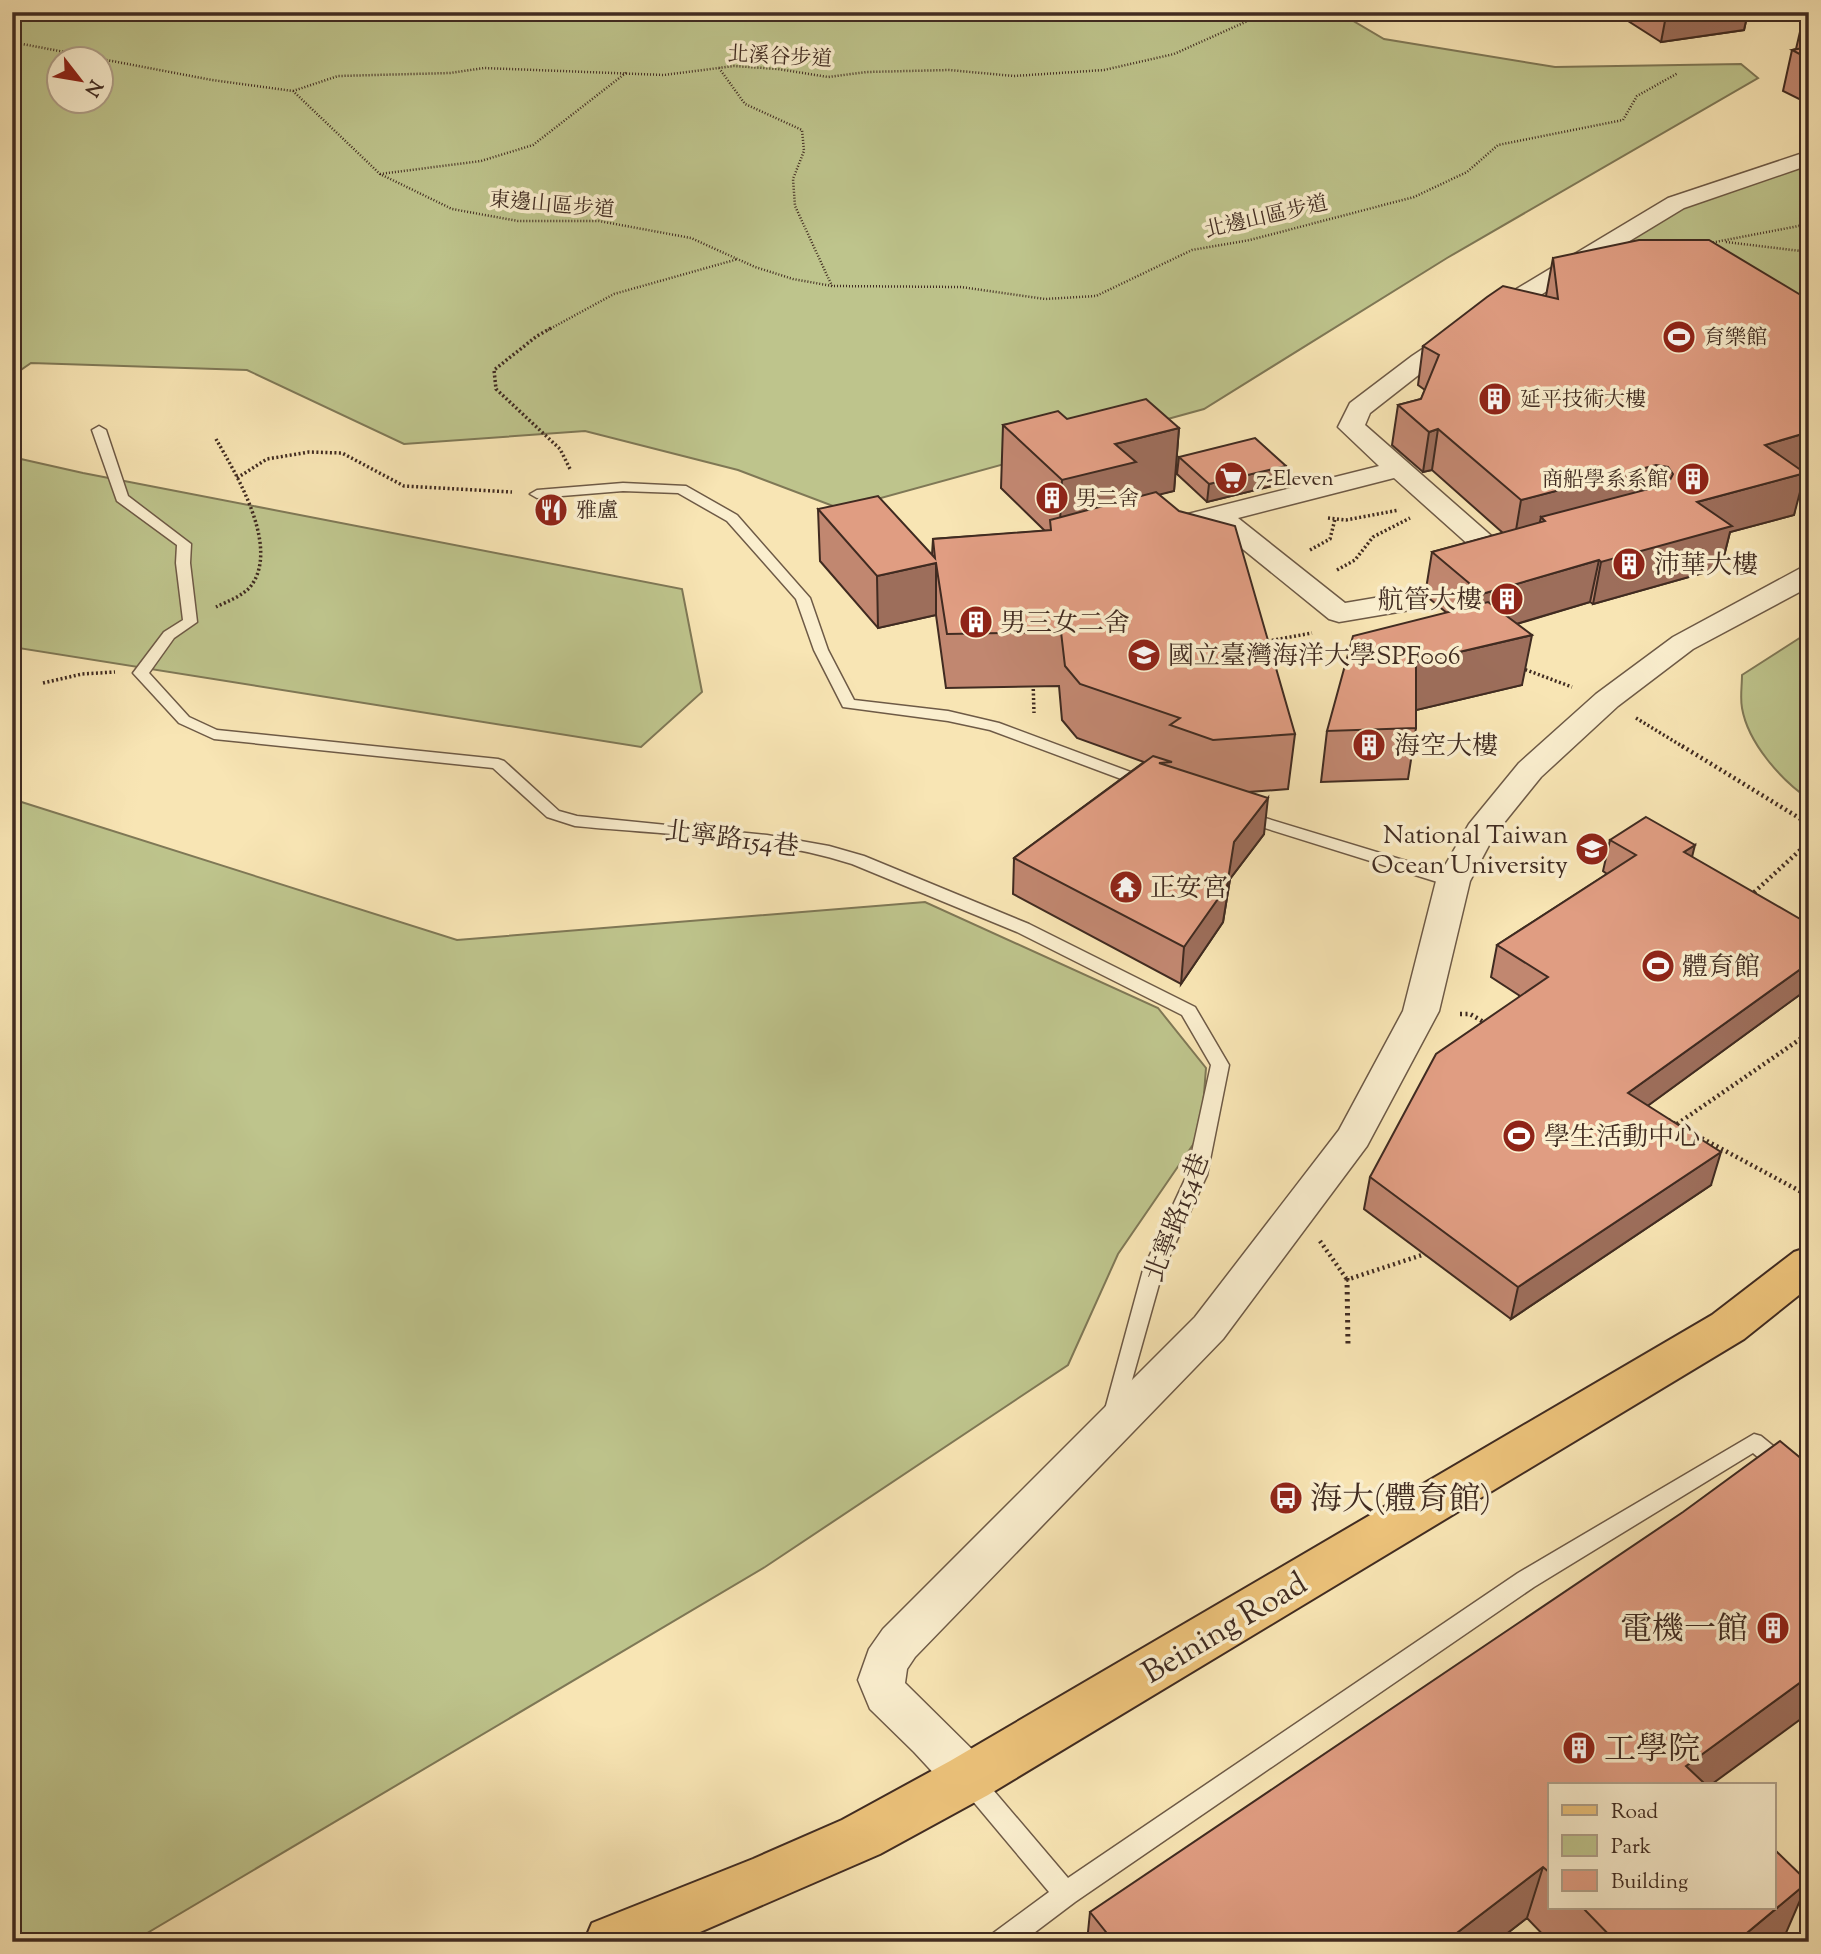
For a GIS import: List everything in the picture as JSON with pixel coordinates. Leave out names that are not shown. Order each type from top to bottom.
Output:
[{"type":"main road","name":"Beining Road","points":[[612,1942],[849,1843],[969,1778],[1728,1326],[1809,1263]]},
{"type":"street","points":[[1549,543],[1499,557],[1351,427],[1359,409],[1421,361],[1487,317],[1676,203],[1809,158]]},
{"type":"street","points":[[1132,536],[1399,469]]},
{"type":"street","points":[[1219,515],[1339,613],[1410,601]]},
{"type":"street","name":"北寧路154巷","points":[[969,1778],[931,1737],[886,1695],[881,1680],[885,1662],[899,1643],[1209,1328],[1354,1137],[1421,1011],[1453,881],[1481,831],[1530,770],[1607,700],[1683,643],[1809,575]]},
{"type":"lane","points":[[99,430],[122,498],[184,544],[181,558],[191,604],[190,622],[169,635],[141,673]]},
{"type":"lane","points":[[537,494],[623,486],[681,489],[732,518],[803,598],[821,650],[848,704],[948,716],[994,726],[1156,786]]},
{"type":"lane","name":"北寧路154巷","points":[[141,673],[184,720],[214,734],[498,764],[553,814],[575,821],[767,840],[858,860],[1023,928],[1189,1011],[1220,1065],[1198,1175],[1153,1270],[1109,1430]]},
{"type":"lane","points":[[1220,809],[1285,832],[1453,881]]},
{"type":"lane","points":[[1001,1942],[1066,1894],[1526,1580],[1754,1442],[1809,1488]]},
{"type":"lane","points":[[969,1778],[1066,1894]]},
{"type":"path","name":"北溪谷步道","points":[[293,91],[338,76],[450,73],[484,68],[664,75],[719,68],[778,69],[828,77],[867,72],[949,70],[1014,76],[1104,70],[1174,54],[1252,19],[1300,12]]},
{"type":"path","points":[[12,42],[212,80],[293,91]]},
{"type":"path","points":[[719,68],[745,104],[802,130],[804,151],[793,179],[795,206],[832,286]]},
{"type":"path","points":[[380,174],[481,161],[533,145],[627,72]]},
{"type":"path","name":"北邊山區步道","points":[[832,286],[961,288],[1045,299],[1097,296],[1192,250],[1250,240],[1414,197],[1467,172],[1499,145],[1623,120],[1637,96],[1678,73]]},
{"type":"path","name":"東邊山區步道","points":[[293,91],[380,174],[452,209],[518,221],[599,221],[691,238],[793,279],[832,286]]},
{"type":"path","points":[[1710,243],[1809,224]]},
{"type":"path","points":[[1722,241],[1809,253]]},
{"type":"path","points":[[581,490],[560,449],[496,389],[494,370],[537,335],[614,294],[739,259]]},
{"type":"path","points":[[190,622],[253,584],[259,565],[260,532],[237,478],[216,439]]},
{"type":"path","points":[[237,478],[267,458],[309,452],[342,453],[404,486],[537,494]]},
{"type":"path","points":[[1288,497],[1292,503],[1324,517],[1346,520],[1439,504]]},
{"type":"path","points":[[1300,583],[1350,566],[1358,558],[1367,541],[1402,520],[1439,504]]},
{"type":"path","points":[[1261,642],[1332,629],[1346,621],[1339,613]]},
{"type":"path","points":[[1519,668],[1607,700],[1809,824]]},
{"type":"path","points":[[43,683],[82,674],[141,673]]},
{"type":"path","points":[[1032,673],[1035,742]]},
{"type":"path","points":[[1749,897],[1809,842]]},
{"type":"path","points":[[1470,1014],[1494,1027]]},
{"type":"path","points":[[1677,1124],[1809,1033]]},
{"type":"path","points":[[1665,1118],[1809,1196]]},
{"type":"path","points":[[1348,1346],[1346,1278],[1425,1254]]},
{"type":"green space","points":[[12,12],[1338,12],[1384,39],[1555,67],[1741,64],[1758,78],[1447,258],[1204,409],[841,509],[738,470],[585,431],[404,444],[247,370],[31,363],[12,376]]},
{"type":"green space","points":[[1809,159],[1809,345],[1614,241],[1681,201]]},
{"type":"green space","points":[[12,457],[682,589],[702,692],[641,747],[12,647]]},
{"type":"green space","points":[[1809,632],[1809,799],[1777,771],[1758,747],[1745,721],[1741,696],[1742,675]]},
{"type":"green space","points":[[12,799],[457,940],[925,902],[1158,1008],[1206,1068],[1201,1133],[1118,1254],[1068,1365],[765,1567],[132,1942],[12,1942]]},
{"type":"building","points":[[1651,12],[1725,12],[1665,21]]},
{"type":"building","points":[[1809,47],[1809,59],[1792,50]]},
{"type":"building","points":[[1639,240],[1709,240],[1809,300],[1809,432],[1765,445],[1805,473],[1697,502],[1732,526],[1482,594],[1432,552],[1545,521],[1541,517],[1668,484],[1673,474],[1668,467],[1656,465],[1521,500],[1438,429],[1429,432],[1398,405],[1421,399],[1439,355],[1423,346],[1503,286],[1558,299],[1553,258]]},
{"type":"building","points":[[1146,399],[1179,428],[1115,444],[1136,462],[1062,480],[1003,425],[1058,411],[1067,419]]},
{"type":"building","points":[[1255,438],[1286,466],[1209,484],[1179,457]]},
{"type":"building","points":[[1156,492],[1179,511],[1235,526],[1295,734],[1213,740],[1170,725],[1180,718],[1080,684],[1065,666],[1061,632],[947,634],[936,563],[877,576],[818,509],[878,496],[935,558],[933,539],[1051,530],[1050,520]]},
{"type":"building","points":[[1488,602],[1532,635],[1416,662],[1416,728],[1327,731],[1353,636]]},
{"type":"building","name":"正安宮","points":[[1153,756],[1172,762],[1159,763],[1268,798],[1234,842],[1227,886],[1184,947],[1014,858]]},
{"type":"building","points":[[1646,817],[1695,845],[1684,852],[1802,920],[1806,916],[1809,918],[1809,963],[1628,1093],[1721,1152],[1518,1287],[1370,1177],[1436,1054],[1548,977],[1497,945],[1636,855],[1610,840]]},
{"type":"building","name":"工學院","points":[[1780,1441],[1809,1465],[1809,1676],[1686,1766],[1704,1783],[1548,1783],[1548,1871],[1543,1867],[1445,1942],[1114,1942],[1090,1912],[1683,1512]]},
{"type":"building","points":[[1776,1851],[1808,1882],[1776,1909]]},
{"type":"building","points":[[1584,1909],[1776,1909],[1736,1942],[1616,1942]]},
{"type":"place","name":"育樂館","points":[[1679,337]]},
{"type":"place","name":"延平技術大樓","points":[[1495,399]]},
{"type":"place","name":"7-Eleven","points":[[1231,478]]},
{"type":"place","name":"商船學系系館","points":[[1693,479]]},
{"type":"place","name":"男二舍","points":[[1052,498]]},
{"type":"place","name":"雅盧","points":[[551,510]]},
{"type":"place","name":"沛華大樓","points":[[1629,564]]},
{"type":"place","name":"航管大樓","points":[[1507,599]]},
{"type":"place","name":"男三女二舍","points":[[976,622]]},
{"type":"place","name":"國立臺灣海洋大學SPF006","points":[[1144,655]]},
{"type":"place","name":"海空大樓","points":[[1369,745]]},
{"type":"place","name":"National Taiwan Ocean University","points":[[1592,849]]},
{"type":"place","name":"正安宮","points":[[1126,887]]},
{"type":"place","name":"體育館","points":[[1658,966]]},
{"type":"place","name":"學生活動中心","points":[[1519,1136]]},
{"type":"place","name":"海大(體育館)","points":[[1286,1498]]},
{"type":"place","name":"電機一館","points":[[1773,1628]]},
{"type":"place","name":"工學院","points":[[1579,1748]]}]
